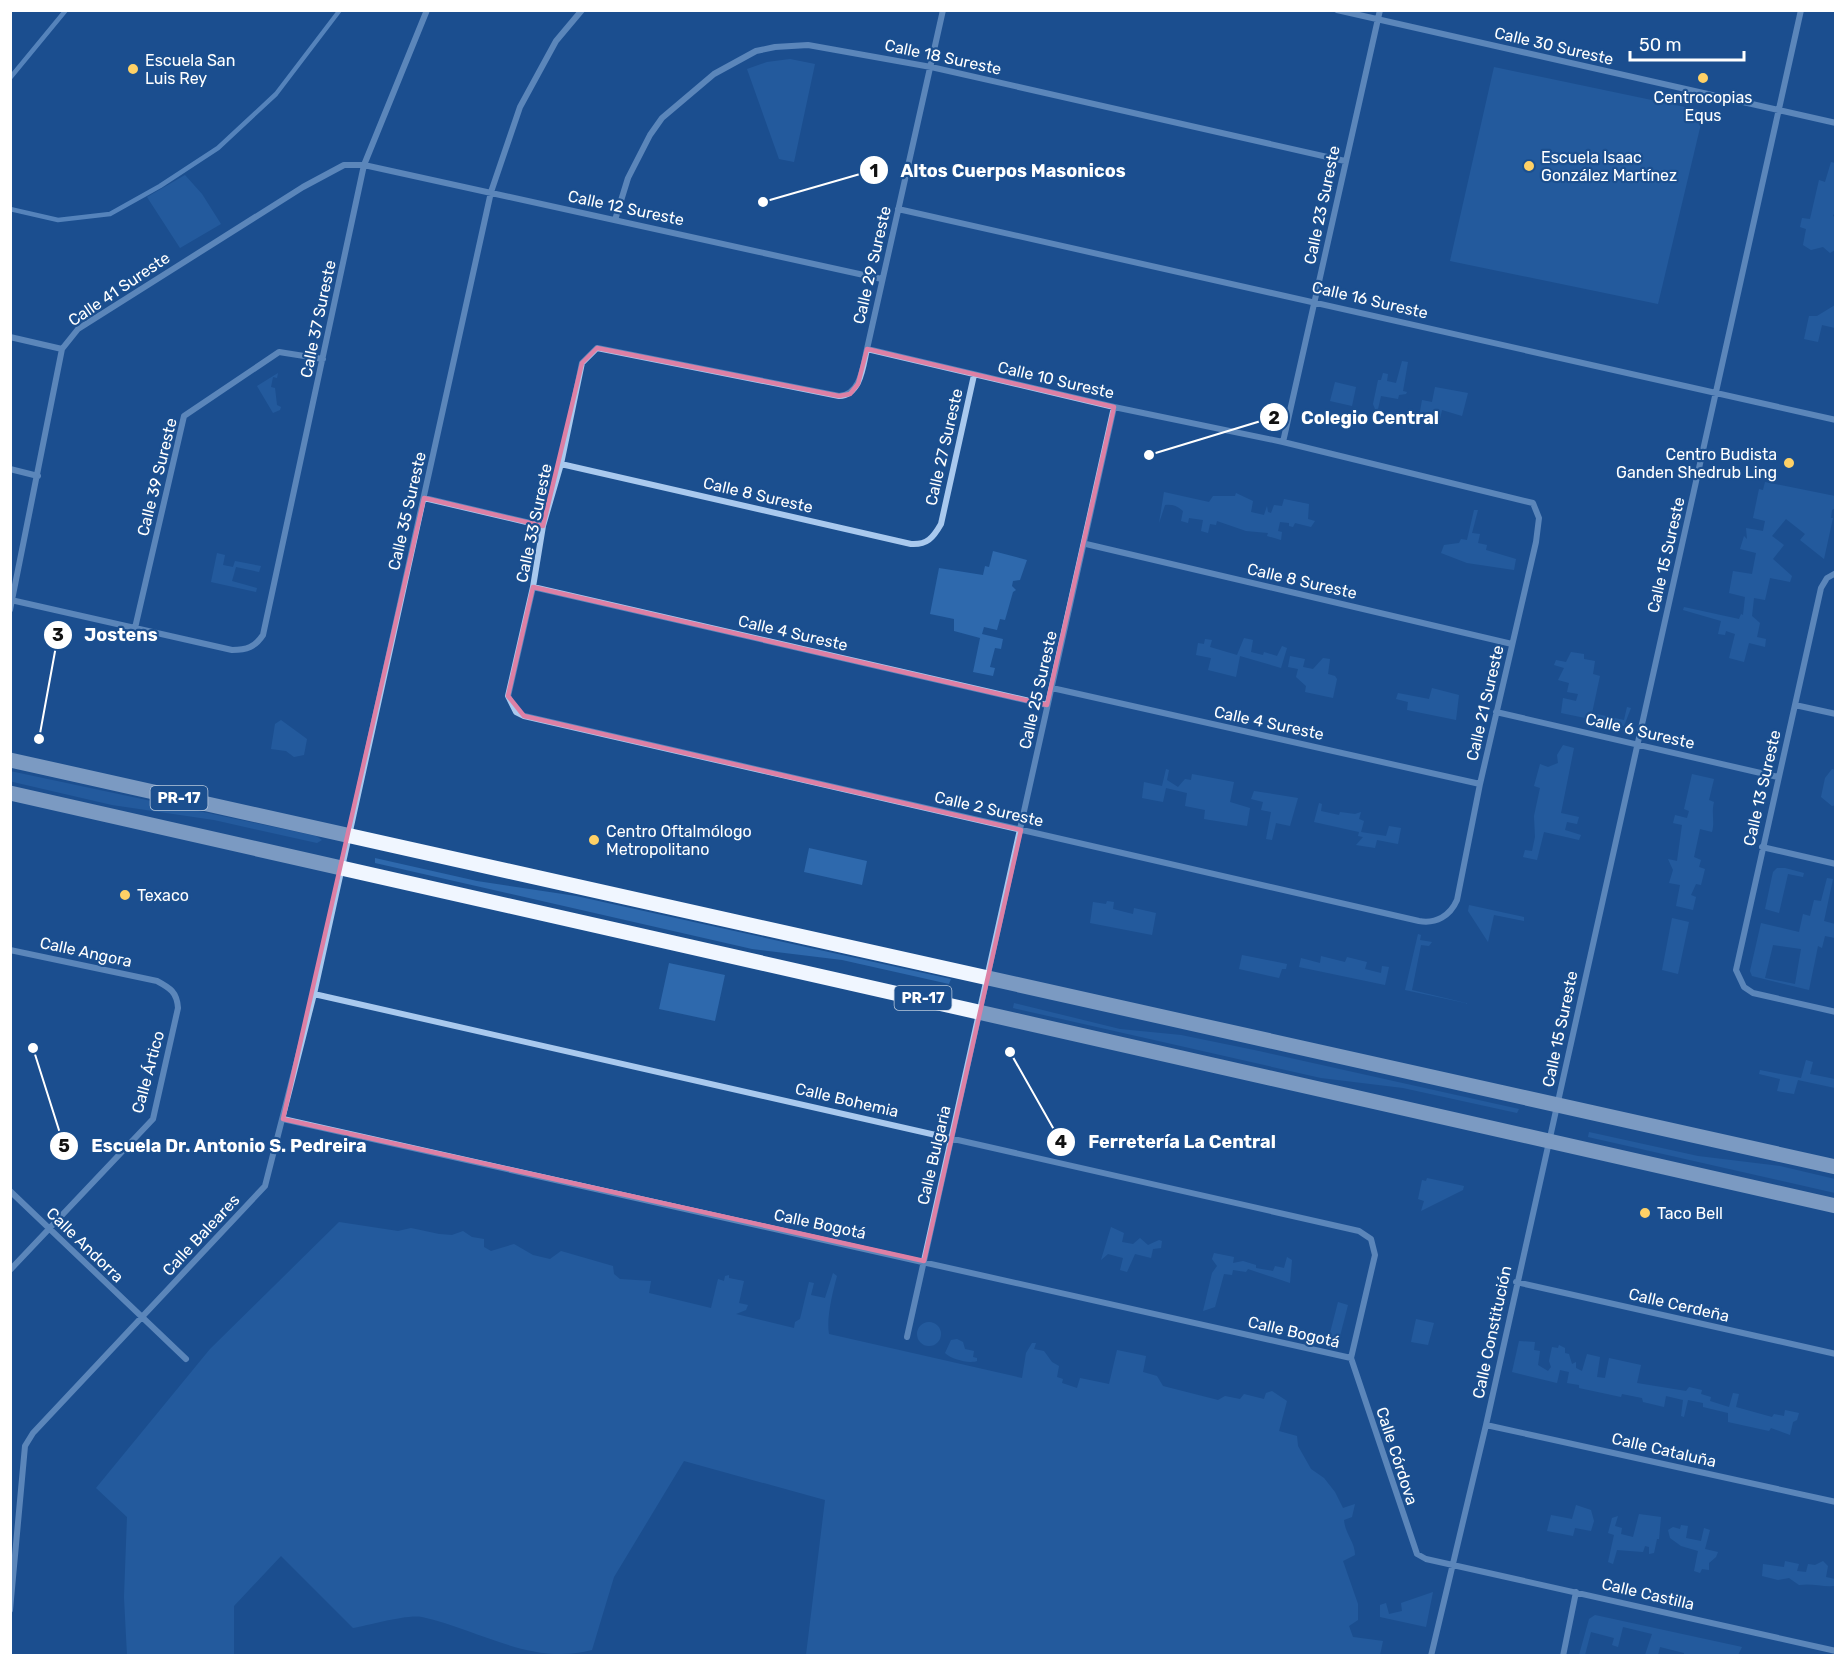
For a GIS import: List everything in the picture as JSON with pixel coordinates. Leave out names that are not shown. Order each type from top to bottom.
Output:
[{"type":"main road","name":"PR-17","points":[[10,760],[1836,1167]]},
{"type":"main road","name":"PR-17","points":[[10,793],[1836,1206]]},
{"type":"street","name":"Calle 37 Sureste","points":[[135,628],[232,650],[252,647],[263,635],[364,165],[426,10]]},
{"type":"street","points":[[491,192],[520,107],[556,41],[582,10]]},
{"type":"street","name":"Calle 29 Sureste","points":[[867,349],[943,10]]},
{"type":"street","name":"Calle 30 Sureste","points":[[1337,10],[1836,123]]},
{"type":"street","name":"Calle 23 Sureste","points":[[1283,442],[1380,10]]},
{"type":"street","name":"Calle 15 Sureste","points":[[1557,1105],[1801,10]]},
{"type":"street","name":"Calle 18 Sureste","points":[[615,220],[628,178],[650,135],[662,118],[714,74],[756,51],[808,45],[931,67],[1345,161]]},
{"type":"street","name":"Calle 41 Sureste","points":[[10,610],[62,349],[78,329],[303,187],[344,165],[364,165]]},
{"type":"street","name":"Calle 12 Sureste","points":[[364,165],[882,279]]},
{"type":"street","name":"Calle 35 Sureste","points":[[347,835],[491,192]]},
{"type":"street","name":"Calle 16 Sureste","points":[[898,209],[1836,420]]},
{"type":"street","points":[[10,337],[62,349]]},
{"type":"street","name":"Calle 33 Sureste","points":[[516,712],[508,696],[533,587],[543,526],[561,464],[582,363],[597,348],[839,396],[850,394],[858,384],[867,349]]},
{"type":"street","name":"Calle 10 Sureste","points":[[867,349],[1114,407],[1283,442],[1533,503]]},
{"type":"street","name":"Calle 39 Sureste","points":[[135,628],[184,416],[279,352],[323,359]]},
{"type":"street","name":"Calle 27 Sureste","points":[[941,524],[974,375]]},
{"type":"street","name":"Calle 25 Sureste","points":[[987,978],[1047,705],[1086,544],[1114,407]]},
{"type":"street","name":"Calle 8 Sureste","points":[[561,464],[911,544],[919,545],[931,540],[941,524]]},
{"type":"street","points":[[10,470],[38,476]]},
{"type":"street","points":[[424,498],[543,526]]},
{"type":"street","name":"Calle 21 Sureste","points":[[1452,908],[1457,900],[1480,783],[1538,528],[1539,518],[1533,503]]},
{"type":"street","name":"Calle 8 Sureste","points":[[1086,544],[1512,644]]},
{"type":"street","name":"Calle 13 Sureste","points":[[1836,573],[1827,578],[1821,588],[1736,970],[1744,987],[1753,993],[1836,1012]]},
{"type":"street","name":"Calle 4 Sureste","points":[[533,587],[1047,705]]},
{"type":"street","points":[[12,600],[135,628]]},
{"type":"street","name":"Calle 4 Sureste","points":[[1052,688],[1480,783]]},
{"type":"street","points":[[1796,705],[1836,714]]},
{"type":"street","name":"Calle 2 Sureste","points":[[516,712],[1419,921],[1437,920],[1452,908]]},
{"type":"street","name":"Calle 6 Sureste","points":[[1496,712],[1778,777]]},
{"type":"street","name":"Calle Baleares","points":[[10,1610],[25,1446],[33,1433],[265,1186],[314,994],[347,835]]},
{"type":"street","points":[[1762,847],[1836,864]]},
{"type":"street","name":"Calle Angora","points":[[10,950],[157,981]]},
{"type":"street","name":"Calle Bulgaria","points":[[907,1337],[987,978]]},
{"type":"street","name":"Calle Ártico","points":[[10,1270],[153,1119],[178,1008],[177,998],[171,988],[157,981]]},
{"type":"street","name":"Calle Bohemia","points":[[314,994],[1359,1231],[1371,1239],[1375,1255],[1351,1358]]},
{"type":"street","name":"Calle Constitución","points":[[1454,1565],[1557,1105]]},
{"type":"street","name":"Calle Bogotá","points":[[283,1119],[1351,1358]]},
{"type":"street","name":"Calle Andorra","points":[[10,1191],[186,1359]]},
{"type":"street","name":"Calle Cerdeña","points":[[1516,1282],[1836,1354]]},
{"type":"street","name":"Calle Córdova","points":[[1351,1358],[1417,1554],[1426,1559],[1454,1565]]},
{"type":"street","name":"Calle Cataluña","points":[[1486,1425],[1836,1502]]},
{"type":"street","points":[[1431,1656],[1454,1565]]},
{"type":"street","name":"Calle Castilla","points":[[1454,1565],[1836,1651]]},
{"type":"street","points":[[1563,1656],[1576,1592]]},
{"type":"highlighted area","points":[[597,348],[839,396],[850,394],[858,384],[867,349],[1114,407],[1047,705],[533,587],[508,696],[524,716],[1021,830],[924,1261],[283,1119],[424,498],[543,526],[582,363]]},
{"type":"shaded area","points":[[790,59],[815,64],[794,162],[779,159],[747,69],[767,62]]},
{"type":"shaded area","name":"Escuela Isaac González Martínez","points":[[1494,67],[1704,111],[1658,304],[1450,261]]},
{"type":"shaded area","points":[[1831,162],[1835,163],[1836,209],[1833,216],[1835,217],[1835,250],[1830,253],[1823,247],[1811,250],[1803,245],[1806,229],[1800,227],[1802,218],[1810,219],[1819,180],[1825,182]]},
{"type":"shaded area","points":[[185,175],[202,194],[221,224],[180,248],[147,197]]},
{"type":"shaded area","points":[[1835,305],[1835,328],[1822,325],[1818,342],[1804,339],[1809,316],[1817,316]]},
{"type":"shaded area","points":[[1402,361],[1408,362],[1403,391],[1407,392],[1406,394],[1399,395],[1398,399],[1381,396],[1378,409],[1375,409],[1373,404],[1378,380],[1381,380],[1383,373],[1388,374],[1387,381],[1396,383]]},
{"type":"shaded area","points":[[278,373],[277,378],[273,377],[271,387],[275,388],[277,405],[281,407],[273,413],[257,386]]},
{"type":"shaded area","points":[[1335,382],[1356,387],[1352,406],[1330,401]]},
{"type":"shaded area","points":[[1435,387],[1468,393],[1462,416],[1442,410],[1439,423],[1419,417],[1422,400],[1432,402]]},
{"type":"shaded area","points":[[1765,482],[1835,496],[1835,508],[1832,510],[1831,518],[1833,518],[1824,559],[1800,540],[1805,534],[1786,519],[1772,536],[1784,545],[1773,559],[1792,576],[1790,582],[1770,578],[1765,600],[1754,598],[1752,616],[1760,623],[1757,637],[1766,639],[1765,647],[1749,643],[1744,662],[1729,658],[1735,634],[1726,631],[1725,635],[1718,634],[1721,621],[1683,610],[1684,607],[1739,619],[1741,614],[1743,615],[1745,597],[1729,593],[1733,571],[1752,574],[1756,553],[1740,549],[1744,536],[1747,539],[1746,528],[1763,531],[1765,521],[1753,518],[1759,489],[1763,490]]},
{"type":"shaded area","points":[[1164,492],[1209,502],[1213,496],[1235,496],[1236,493],[1253,501],[1251,512],[1264,515],[1267,506],[1268,512],[1271,513],[1274,505],[1282,506],[1284,499],[1309,504],[1308,519],[1315,521],[1311,527],[1295,523],[1293,527],[1289,526],[1289,523],[1280,522],[1278,531],[1282,532],[1281,540],[1267,536],[1268,533],[1246,531],[1217,521],[1216,525],[1210,524],[1208,533],[1201,531],[1203,520],[1189,518],[1188,523],[1181,521],[1183,511],[1172,505],[1165,505],[1159,523]]},
{"type":"shaded area","points":[[1474,510],[1478,510],[1472,533],[1480,534],[1478,543],[1487,545],[1486,550],[1516,559],[1514,570],[1467,563],[1441,553],[1444,545],[1459,543],[1461,539],[1467,540]]},
{"type":"shaded area","points":[[993,551],[1027,560],[1020,580],[1013,581],[1012,586],[1016,590],[1013,592],[1005,620],[1000,619],[997,630],[984,627],[982,634],[1003,639],[1001,649],[995,648],[990,667],[995,668],[993,676],[973,672],[980,638],[954,631],[954,619],[930,614],[939,568],[983,575],[985,566],[989,567]]},
{"type":"shaded area","points":[[217,553],[225,555],[223,565],[233,567],[235,561],[261,566],[259,572],[236,567],[232,581],[257,588],[256,592],[211,582]]},
{"type":"shaded area","points":[[1244,638],[1253,640],[1251,652],[1263,655],[1264,652],[1277,656],[1282,646],[1287,648],[1281,668],[1240,656],[1236,677],[1208,670],[1211,658],[1196,655],[1198,643],[1204,644],[1205,639],[1212,640],[1210,647],[1237,655]]},
{"type":"shaded area","points":[[1571,652],[1584,654],[1584,659],[1595,661],[1593,674],[1600,676],[1592,713],[1624,720],[1627,707],[1631,708],[1624,726],[1561,713],[1563,698],[1576,701],[1578,694],[1567,692],[1569,683],[1558,680],[1564,668],[1554,665],[1556,660],[1566,662]]},
{"type":"shaded area","points":[[1290,656],[1305,659],[1303,667],[1313,669],[1323,658],[1330,659],[1328,674],[1337,679],[1333,698],[1305,692],[1306,686],[1296,677],[1298,669],[1288,667]]},
{"type":"shaded area","points":[[1432,688],[1459,695],[1456,720],[1407,710],[1408,702],[1396,699],[1398,693],[1429,699]]},
{"type":"shaded area","points":[[281,720],[307,739],[304,755],[294,757],[286,751],[271,749],[275,724]]},
{"type":"shaded area","points":[[1563,745],[1574,748],[1561,813],[1579,817],[1577,824],[1567,822],[1565,830],[1581,835],[1579,840],[1544,832],[1537,860],[1523,857],[1525,850],[1532,851],[1535,837],[1534,816],[1540,788],[1534,786],[1540,764],[1548,767],[1558,763],[1557,755]]},
{"type":"shaded area","points":[[1166,769],[1169,770],[1167,780],[1178,787],[1185,779],[1191,780],[1192,774],[1234,782],[1230,802],[1250,808],[1247,826],[1204,819],[1205,810],[1185,806],[1187,793],[1166,788],[1163,802],[1142,798],[1144,782],[1162,786]]},
{"type":"shaded area","points":[[1832,769],[1835,770],[1836,805],[1832,806],[1821,797],[1825,778]]},
{"type":"shaded area","points":[[10,771],[316,836],[322,840],[317,843],[214,820],[112,805],[13,782]]},
{"type":"shaded area","points":[[1692,774],[1714,779],[1709,800],[1714,802],[1712,832],[1700,829],[1694,857],[1701,860],[1699,867],[1705,869],[1701,885],[1696,884],[1691,895],[1696,897],[1693,910],[1676,906],[1680,885],[1669,883],[1673,870],[1668,859],[1677,861],[1682,825],[1673,823],[1675,815],[1687,818],[1689,811],[1684,809]]},
{"type":"shaded area","points":[[1254,791],[1298,798],[1290,826],[1276,823],[1272,840],[1266,839],[1271,812],[1261,810],[1263,802],[1251,799]]},
{"type":"shaded area","points":[[1319,803],[1322,804],[1321,811],[1339,815],[1340,812],[1355,814],[1361,812],[1359,819],[1364,821],[1361,832],[1386,836],[1389,826],[1401,828],[1398,844],[1377,840],[1375,848],[1356,845],[1363,837],[1358,836],[1359,832],[1314,822]]},
{"type":"shaded area","points":[[809,848],[867,861],[862,885],[804,872]]},
{"type":"shaded area","points":[[375,858],[477,881],[576,896],[951,979],[949,984],[842,960],[752,949],[375,863]]},
{"type":"shaded area","points":[[1777,868],[1804,873],[1803,877],[1788,874],[1779,913],[1765,909],[1773,872]]},
{"type":"shaded area","points":[[1827,878],[1833,879],[1824,921],[1835,924],[1835,938],[1825,936],[1822,948],[1818,946],[1809,990],[1752,976],[1750,971],[1761,923],[1799,932],[1803,914],[1810,916],[1814,900],[1821,901]],"holes":[[[1773,945],[1801,949],[1795,984],[1765,978]]]},
{"type":"shaded area","points":[[1107,901],[1114,902],[1113,909],[1133,914],[1134,908],[1156,913],[1152,935],[1090,923],[1093,902],[1106,904]]},
{"type":"shaded area","points":[[1469,905],[1524,917],[1524,921],[1494,915],[1488,942],[1468,911]]},
{"type":"shaded area","points":[[1672,918],[1689,922],[1678,974],[1662,970]]},
{"type":"shaded area","points":[[1418,934],[1421,935],[1420,940],[1432,942],[1429,946],[1421,945],[1412,990],[1470,1004],[1405,990]]},
{"type":"shaded area","points":[[1242,955],[1287,964],[1286,969],[1282,969],[1279,978],[1239,969]]},
{"type":"shaded area","points":[[1321,956],[1345,962],[1347,957],[1367,962],[1365,969],[1381,973],[1382,966],[1389,967],[1385,985],[1299,967],[1301,958],[1320,963]]},
{"type":"shaded area","points":[[669,963],[725,975],[715,1021],[659,1009]]},
{"type":"shaded area","points":[[1014,1003],[1120,1029],[1181,1035],[1519,1109],[1517,1113],[1403,1088],[1321,1078],[1013,1008]]},
{"type":"shaded area","points":[[1806,1060],[1813,1062],[1810,1074],[1835,1079],[1835,1088],[1798,1080],[1794,1094],[1777,1091],[1780,1079],[1759,1074],[1760,1070],[1801,1078]]},
{"type":"shaded area","points":[[1589,1132],[1698,1156],[1780,1166],[1835,1179],[1835,1193],[1588,1137]]},
{"type":"shaded area","points":[[1427,1178],[1464,1186],[1463,1190],[1421,1211],[1424,1201],[1418,1199],[1422,1180],[1426,1181]]},
{"type":"shaded area","points":[[339,1222],[398,1231],[411,1228],[452,1235],[463,1231],[472,1237],[484,1239],[484,1247],[491,1251],[514,1244],[533,1255],[550,1259],[561,1251],[613,1266],[614,1274],[620,1279],[651,1281],[649,1293],[711,1308],[718,1279],[724,1281],[725,1276],[729,1275],[729,1278],[744,1281],[739,1303],[748,1305],[746,1310],[736,1314],[794,1328],[795,1322],[800,1319],[809,1282],[814,1283],[811,1295],[825,1298],[833,1273],[837,1276],[829,1313],[829,1334],[1022,1378],[1026,1353],[1032,1343],[1036,1343],[1034,1349],[1044,1351],[1052,1362],[1059,1366],[1057,1377],[1063,1379],[1062,1383],[1077,1388],[1080,1378],[1109,1384],[1117,1350],[1146,1356],[1143,1372],[1157,1376],[1163,1386],[1218,1400],[1225,1396],[1240,1399],[1244,1394],[1264,1399],[1266,1393],[1272,1391],[1287,1401],[1279,1431],[1297,1436],[1298,1446],[1311,1469],[1324,1478],[1335,1492],[1343,1508],[1355,1504],[1352,1517],[1344,1520],[1355,1555],[1343,1561],[1358,1604],[1358,1620],[1349,1626],[1353,1637],[1383,1641],[1380,1655],[806,1655],[825,1500],[684,1461],[614,1577],[592,1650],[570,1654],[527,1650],[415,1616],[353,1628],[281,1556],[234,1606],[234,1655],[127,1655],[124,1597],[127,1517],[96,1488],[210,1349]]},
{"type":"shaded area","points":[[1111,1227],[1124,1233],[1122,1242],[1133,1244],[1140,1238],[1148,1245],[1159,1240],[1162,1241],[1161,1248],[1153,1249],[1151,1258],[1135,1254],[1127,1272],[1120,1270],[1123,1258],[1108,1254],[1101,1260]]},
{"type":"shaded area","points":[[1214,1253],[1234,1257],[1233,1263],[1243,1261],[1256,1265],[1256,1268],[1273,1271],[1275,1266],[1284,1268],[1287,1257],[1292,1260],[1290,1283],[1248,1269],[1246,1272],[1233,1270],[1232,1275],[1224,1274],[1215,1307],[1203,1311],[1212,1273],[1217,1266],[1212,1259]]},
{"type":"shaded area","points":[[1338,1302],[1348,1305],[1340,1336],[1331,1340],[1330,1333]]},
{"type":"shaded area","points":[[1416,1319],[1434,1323],[1428,1345],[1411,1342]]},
{"type":"shaded area","points":[[929,1322],[934,1323],[940,1329],[940,1339],[934,1345],[929,1346],[924,1345],[918,1339],[917,1334],[918,1329],[924,1323]]},
{"type":"shaded area","points":[[957,1339],[963,1342],[965,1349],[974,1351],[973,1357],[977,1358],[977,1361],[960,1360],[945,1353],[951,1340]]},
{"type":"shaded area","points":[[1519,1341],[1535,1342],[1534,1350],[1540,1351],[1538,1365],[1548,1371],[1551,1367],[1549,1361],[1552,1347],[1558,1348],[1559,1345],[1565,1348],[1565,1353],[1569,1354],[1572,1364],[1576,1362],[1576,1368],[1582,1371],[1587,1354],[1600,1357],[1597,1377],[1605,1378],[1609,1358],[1641,1365],[1637,1383],[1686,1391],[1689,1387],[1702,1390],[1701,1394],[1711,1397],[1710,1401],[1729,1407],[1733,1393],[1739,1394],[1736,1407],[1772,1417],[1774,1414],[1784,1416],[1785,1410],[1799,1413],[1797,1420],[1793,1422],[1790,1435],[1771,1428],[1769,1431],[1728,1422],[1728,1413],[1703,1407],[1703,1403],[1688,1400],[1684,1417],[1681,1416],[1683,1400],[1666,1396],[1664,1407],[1643,1402],[1642,1398],[1622,1394],[1621,1397],[1579,1388],[1579,1385],[1567,1383],[1569,1372],[1560,1370],[1557,1383],[1512,1372]]},
{"type":"shaded area","points":[[1576,1505],[1591,1510],[1594,1521],[1591,1531],[1575,1528],[1573,1536],[1547,1531],[1551,1515],[1572,1519]]},
{"type":"shaded area","points":[[1639,1514],[1661,1517],[1659,1539],[1657,1539],[1654,1553],[1649,1554],[1649,1547],[1645,1546],[1643,1552],[1617,1550],[1613,1564],[1608,1562],[1614,1535],[1608,1533],[1612,1518],[1618,1516],[1615,1526],[1622,1528],[1621,1534],[1633,1537]]},
{"type":"shaded area","points":[[1681,1525],[1688,1526],[1686,1538],[1701,1541],[1704,1528],[1710,1530],[1705,1549],[1718,1552],[1709,1563],[1709,1570],[1702,1569],[1700,1573],[1694,1571],[1698,1551],[1681,1546],[1670,1538],[1668,1530],[1673,1527],[1680,1529]]},
{"type":"shaded area","points":[[1785,1561],[1799,1564],[1797,1571],[1806,1572],[1808,1564],[1815,1565],[1823,1561],[1828,1566],[1826,1577],[1835,1579],[1835,1586],[1799,1585],[1789,1578],[1778,1580],[1762,1576],[1763,1564],[1784,1567]]},
{"type":"shaded area","points":[[1433,1592],[1426,1627],[1380,1617],[1380,1605],[1386,1603],[1389,1614],[1402,1611],[1401,1603]]},
{"type":"shaded area","points":[[1595,1615],[1742,1647],[1738,1655],[1684,1655],[1684,1653],[1660,1647],[1658,1655],[1645,1655],[1652,1634],[1623,1627],[1618,1647],[1612,1645],[1614,1638],[1591,1632],[1585,1655],[1579,1655],[1589,1619]]},
{"type":"waterway","points":[[10,78],[66,10]]},
{"type":"waterway","points":[[10,209],[58,220],[110,214],[160,186],[218,148],[276,94],[340,10]]},
{"type":"place","name":"Escuela San Luis Rey","points":[[133,69]]},
{"type":"place","name":"Centrocopias Equs","points":[[1703,78]]},
{"type":"place","name":"Escuela Isaac González Martínez","points":[[1529,166]]},
{"type":"place","name":"Altos Cuerpos Masonicos","points":[[763,202]]},
{"type":"place","name":"Colegio Central","points":[[1149,455]]},
{"type":"place","name":"Centro Budista Ganden Shedrub Ling","points":[[1789,463]]},
{"type":"place","name":"Jostens","points":[[39,739]]},
{"type":"place","name":"Centro Oftalmólogo Metropolitano","points":[[594,840]]},
{"type":"place","name":"Texaco","points":[[125,895]]},
{"type":"place","name":"Escuela Dr. Antonio S. Pedreira","points":[[33,1048]]},
{"type":"place","name":"Ferretería La Central","points":[[1010,1052]]},
{"type":"place","name":"Taco Bell","points":[[1645,1213]]}]
